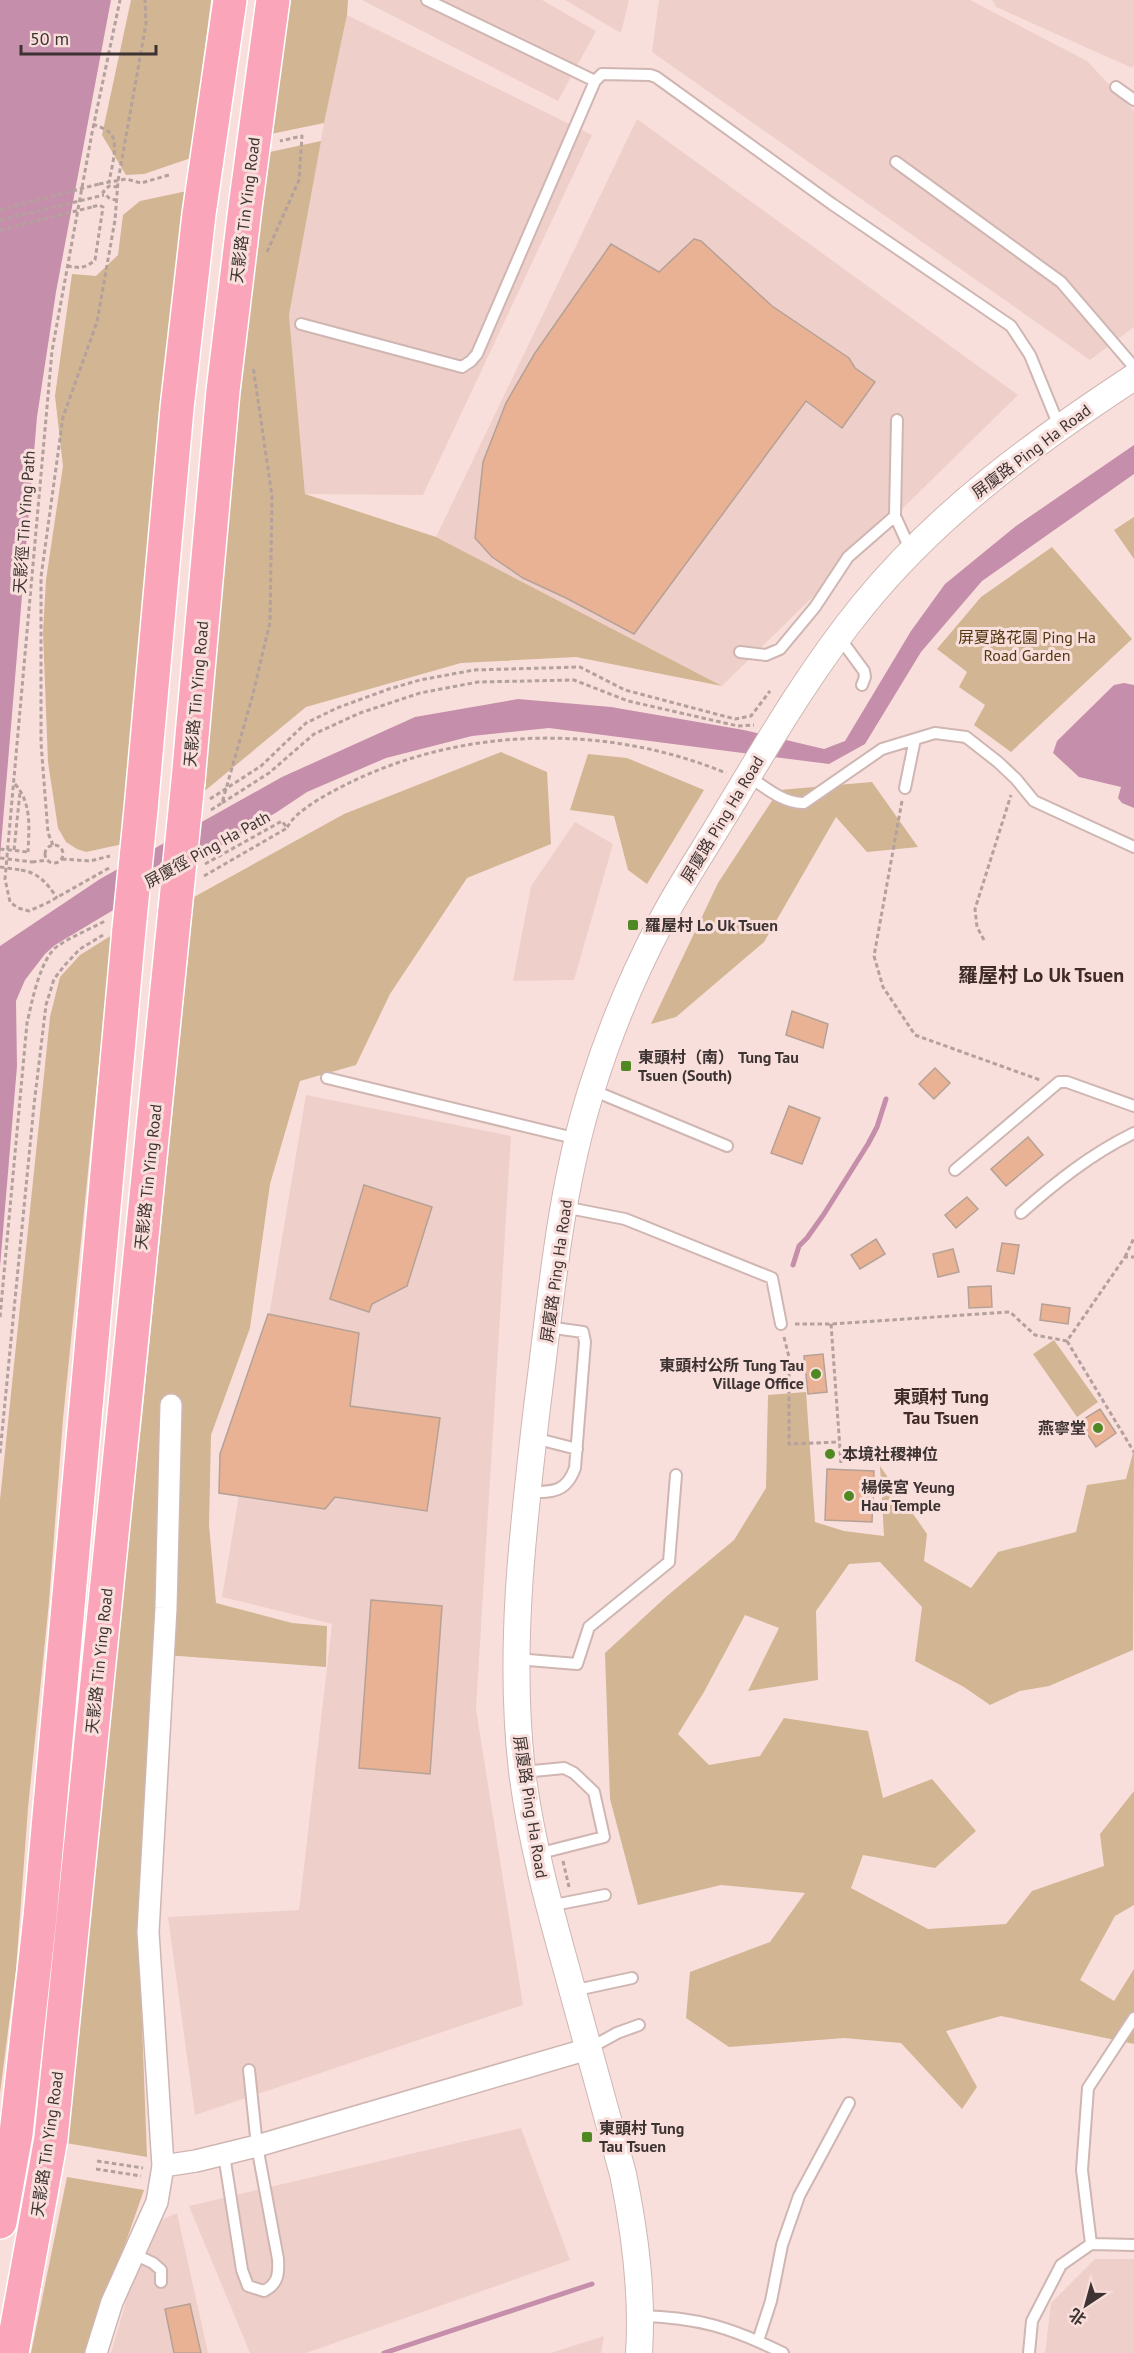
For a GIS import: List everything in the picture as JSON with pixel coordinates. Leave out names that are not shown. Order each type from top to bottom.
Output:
[{"type":"main road","name":"天影路 Tin Ying Road","points":[[0,2222],[16,2134],[40,1917],[114,927],[141,809],[177,408],[199,214],[230,0]]},
{"type":"main road","name":"天影路 Tin Ying Road","points":[[12,2353],[51,2138],[175,910],[198,791],[223,391],[273,0]]},
{"type":"street","name":"屏廈路 Ping Ha Road","points":[[639,2353],[637,2258],[630,2206],[536,1854],[523,1772],[516,1659],[519,1582],[527,1492],[564,1207],[578,1139],[591,1089],[618,1017],[662,920],[766,729],[865,602],[911,552],[971,495],[1059,426],[1134,377]]},
{"type":"street","points":[[96,2353],[112,2302],[157,2202],[162,2172],[148,1932],[166,1608],[171,1405]]},
{"type":"street","points":[[162,2172],[588,2049]]},
{"type":"lane","points":[[427,0],[595,81]]},
{"type":"lane","points":[[302,324],[462,367],[471,361],[477,354],[595,81],[602,74],[650,75],[832,204],[1011,326],[1030,355],[1059,426]]},
{"type":"lane","points":[[1116,87],[1134,100]]},
{"type":"lane","points":[[896,162],[1060,282],[1134,367]]},
{"type":"lane","points":[[897,420],[895,516],[911,552]]},
{"type":"lane","points":[[740,652],[766,655],[780,649],[815,607],[848,557],[895,516]]},
{"type":"lane","points":[[838,636],[864,671],[865,677],[862,685]]},
{"type":"lane","points":[[745,770],[785,799],[794,803],[804,803],[882,749],[935,733],[966,737],[1016,779],[1034,801],[1134,847]]},
{"type":"lane","points":[[905,788],[915,740]]},
{"type":"lane","points":[[327,1078],[578,1139]]},
{"type":"lane","points":[[955,1170],[1059,1082],[1067,1082],[1134,1106]]},
{"type":"lane","points":[[591,1089],[727,1146]]},
{"type":"lane","points":[[1021,1213],[1054,1184],[1087,1160],[1134,1133]]},
{"type":"lane","points":[[564,1207],[625,1219],[772,1278],[781,1324]]},
{"type":"lane","points":[[527,1492],[564,1488],[571,1480],[575,1468],[585,1342],[583,1332],[547,1327]]},
{"type":"lane","points":[[534,1438],[577,1449]]},
{"type":"lane","points":[[516,1659],[577,1664],[589,1627],[669,1562],[676,1475]]},
{"type":"lane","points":[[523,1772],[564,1768],[574,1773],[594,1792],[604,1837],[536,1854]]},
{"type":"lane","points":[[549,1906],[605,1895]]},
{"type":"lane","points":[[572,1991],[633,1978]]},
{"type":"lane","points":[[1091,2244],[1082,2170],[1088,2088],[1134,2018]]},
{"type":"lane","points":[[588,2049],[617,2032],[639,2025]]},
{"type":"lane","points":[[224,2155],[242,2270],[248,2286],[264,2291],[272,2287],[279,2274],[278,2259],[257,2146],[249,2070]]},
{"type":"lane","points":[[758,2341],[771,2301],[782,2245],[799,2196],[849,2103]]},
{"type":"lane","points":[[1029,2353],[1032,2321],[1061,2265],[1091,2244],[1134,2245]]},
{"type":"lane","points":[[134,2254],[153,2263],[161,2270],[161,2282]]},
{"type":"lane","points":[[640,2316],[694,2320],[718,2325],[783,2353]]},
{"type":"path","name":"天影徑 Tin Ying Path","points":[[110,868],[29,911],[18,908],[10,902],[5,879],[15,784],[42,443],[52,351],[93,124],[120,0]]},
{"type":"path","points":[[0,858],[32,862],[47,860],[55,864],[62,859],[64,854],[61,848],[53,845],[48,833],[40,743],[41,577],[63,417],[97,322],[115,220],[118,181],[142,53],[146,24],[145,0]]},
{"type":"path","points":[[93,124],[107,130],[114,142],[109,182]]},
{"type":"path","points":[[263,260],[299,180],[302,136],[277,142]]},
{"type":"path","points":[[0,210],[99,184],[132,180],[141,183],[169,175]]},
{"type":"path","points":[[104,195],[105,189],[109,186],[118,187]]},
{"type":"path","points":[[0,220],[104,195],[117,200]]},
{"type":"path","points":[[0,230],[99,205],[103,207],[95,260],[88,266],[80,268],[67,266]]},
{"type":"path","points":[[225,790],[253,694],[270,622],[272,496],[253,366]]},
{"type":"path","points":[[198,791],[225,790],[261,766],[306,723],[348,704],[420,680],[474,670],[580,667],[625,690],[735,719],[752,717],[771,691]]},
{"type":"path","name":"屏廈徑 Ping Ha Path","points":[[222,803],[269,773],[314,734],[360,713],[420,693],[478,682],[574,680],[628,700],[738,726],[766,729]]},
{"type":"path","name":"屏廈徑 Ping Ha Path","points":[[287,828],[291,819],[332,791],[373,771],[418,755],[481,743],[524,738],[585,740],[648,748],[705,764],[745,770]]},
{"type":"path","points":[[984,940],[977,927],[975,909],[1016,779]]},
{"type":"path","points":[[0,849],[28,852],[29,825],[26,799],[15,784]]},
{"type":"path","points":[[905,788],[874,956],[882,987],[915,1035],[1053,1085]]},
{"type":"path","points":[[14,850],[20,790]]},
{"type":"path","name":"屏廈徑 Ping Ha Path","points":[[200,866],[282,821],[287,828]]},
{"type":"path","points":[[196,880],[287,828]]},
{"type":"path","points":[[47,860],[46,851],[53,845]]},
{"type":"path","points":[[0,867],[34,872],[41,877],[57,898]]},
{"type":"path","points":[[0,1317],[27,1023],[35,990],[47,961],[57,946],[114,927]]},
{"type":"path","points":[[0,1453],[46,1005],[54,979],[64,966],[80,949],[114,927]]},
{"type":"path","points":[[1067,1341],[1125,1257],[1134,1238]]},
{"type":"path","points":[[1125,1257],[1134,1257]]},
{"type":"path","points":[[839,1442],[789,1444],[789,1357],[781,1324],[831,1324],[1010,1312],[1035,1335],[1067,1341],[1134,1452]]},
{"type":"path","points":[[831,1324],[841,1463]]},
{"type":"path","points":[[97,2161],[162,2172]]},
{"type":"path","points":[[96,2169],[162,2172]]},
{"type":"shaded area","points":[[0,0],[111,0],[56,292],[37,417],[0,857]]},
{"type":"shaded area","points":[[362,0],[542,0],[596,31],[558,101]]},
{"type":"shaded area","points":[[565,0],[629,0],[621,33]]},
{"type":"shaded area","points":[[659,0],[970,0],[1087,61],[1134,111],[1134,327],[1090,360],[652,52]]},
{"type":"shaded area","points":[[992,0],[1134,0],[1134,65],[1132,68],[996,7]]},
{"type":"shaded area","points":[[347,15],[592,135],[423,495],[305,494],[289,315],[324,123]]},
{"type":"shaded area","points":[[637,119],[1018,395],[722,686],[436,537]]},
{"type":"shaded area","points":[[1134,445],[1134,474],[982,581],[921,652],[865,744],[829,764],[549,728],[472,736],[386,758],[307,792],[55,945],[25,980],[16,1001],[17,1066],[0,1267],[0,946],[100,879],[282,777],[415,717],[518,699],[611,707],[744,730],[824,749],[845,741],[911,631],[945,584],[1016,526]]},
{"type":"shaded area","points":[[1124,683],[1134,685],[1134,808],[1122,803],[1118,798],[1121,787],[1079,777],[1053,753],[1057,741],[1114,685]]},
{"type":"shaded area","points":[[575,822],[613,844],[574,980],[513,981],[531,886]]},
{"type":"shaded area","points":[[306,1095],[511,1136],[476,1709],[523,2005],[195,2115],[168,1917],[299,1910],[332,1624],[222,1597]]},
{"type":"shaded area","points":[[521,2128],[570,2260],[306,2353],[250,2353],[189,2206]]},
{"type":"shaded area","points":[[177,2213],[208,2353],[111,2353],[131,2284],[159,2221]]},
{"type":"shaded area","points":[[1095,2259],[1134,2259],[1134,2353],[1045,2353],[1051,2303]]},
{"type":"shaded area","points":[[604,2336],[601,2353],[551,2353]]},
{"type":"green space","points":[[131,0],[211,0],[191,158],[144,174],[126,175],[102,135]]},
{"type":"green space","points":[[289,0],[348,0],[347,15],[324,123],[266,135]]},
{"type":"green space","points":[[321,141],[289,315],[305,494],[436,537],[722,686],[576,657],[461,663],[306,707],[201,794],[240,338],[265,153]]},
{"type":"green space","points":[[187,191],[123,844],[86,852],[66,842],[58,828],[48,762],[43,632],[46,580],[63,466],[55,396],[72,274],[96,276],[118,255],[123,215],[140,201]]},
{"type":"green space","points":[[1134,517],[1134,559],[1114,530]]},
{"type":"green space","name":"屏夏路花園 Ping Ha Road Garden","points":[[1052,547],[1132,639],[1011,752],[974,725],[985,705],[959,687],[967,672],[937,649],[981,597]]},
{"type":"green space","points":[[501,752],[547,772],[551,844],[467,878],[390,994],[356,1065],[300,1081],[270,1184],[250,1328],[211,1435],[209,1525],[216,1603],[292,1623],[327,1626],[326,1667],[152,1654],[138,1917],[147,2157],[66,2143],[114,1651],[142,1418],[194,897],[344,814]]},
{"type":"green space","points":[[588,754],[627,758],[704,790],[647,884],[628,870],[614,816],[570,810]]},
{"type":"green space","points":[[872,782],[918,847],[867,852],[836,817],[764,942],[676,1017],[651,1024],[718,883],[779,790]]},
{"type":"green space","points":[[112,935],[63,1419],[49,1602],[28,1808],[16,1970],[0,2093],[0,1500],[50,1017],[60,977],[80,955]]},
{"type":"green space","points":[[1054,1340],[1098,1402],[1077,1417],[1033,1354]]},
{"type":"green space","points":[[806,1392],[815,1522],[844,1531],[884,1536],[880,1466],[927,1534],[924,1561],[971,1588],[998,1552],[1076,1532],[1087,1485],[1126,1479],[1134,1449],[1133,1650],[1049,1686],[1020,1691],[990,1705],[964,1687],[915,1661],[922,1607],[880,1562],[849,1564],[816,1611],[818,1680],[748,1691],[779,1628],[745,1615],[704,1692],[678,1734],[709,1765],[760,1756],[784,1718],[868,1731],[883,1798],[932,1779],[976,1831],[935,1868],[863,1855],[851,1888],[928,1929],[1006,1924],[1032,1891],[1104,1866],[1100,1834],[1134,1791],[1134,1905],[1115,1916],[1080,1980],[1114,2001],[1134,1969],[1134,2044],[1001,2016],[946,2031],[977,2087],[962,2109],[901,2043],[844,2038],[729,2047],[686,2018],[690,1972],[770,1942],[805,1893],[721,1885],[638,1905],[610,1799],[605,1653],[667,1596],[734,1540],[766,1488],[768,1395]]},
{"type":"green space","points":[[67,2177],[144,2190],[87,2353],[31,2353]]},
{"type":"building","points":[[694,239],[701,241],[772,306],[849,358],[855,368],[875,382],[842,428],[806,401],[634,634],[523,578],[492,557],[475,538],[483,462],[506,403],[535,353],[611,244],[659,272]]},
{"type":"building","points":[[792,1011],[828,1024],[823,1048],[786,1035]]},
{"type":"building","points":[[935,1068],[950,1083],[934,1099],[919,1084]]},
{"type":"building","points":[[789,1106],[820,1118],[802,1164],[771,1153]]},
{"type":"building","points":[[1028,1137],[1043,1155],[1006,1186],[991,1169]]},
{"type":"building","points":[[364,1185],[432,1207],[407,1286],[372,1304],[369,1312],[330,1299]]},
{"type":"building","points":[[967,1197],[978,1209],[956,1228],[945,1215]]},
{"type":"building","points":[[876,1239],[885,1254],[860,1269],[851,1255]]},
{"type":"building","points":[[1002,1243],[1019,1245],[1014,1274],[997,1271]]},
{"type":"building","points":[[953,1249],[959,1272],[938,1277],[933,1254]]},
{"type":"building","points":[[991,1286],[992,1307],[969,1308],[968,1287]]},
{"type":"building","points":[[1042,1304],[1070,1308],[1068,1324],[1040,1320]]},
{"type":"building","points":[[268,1314],[359,1333],[350,1406],[440,1418],[427,1511],[335,1497],[325,1509],[219,1493],[220,1454]]},
{"type":"building","name":"東頭村公所 Tung Tau Village Office","points":[[823,1354],[827,1392],[808,1394],[804,1356]]},
{"type":"building","name":"燕寧堂","points":[[1100,1409],[1116,1433],[1096,1447],[1079,1422]]},
{"type":"building","name":"楊侯宮 Yeung Hau Temple","points":[[827,1469],[874,1471],[872,1522],[825,1520]]},
{"type":"building","points":[[371,1600],[442,1606],[430,1774],[359,1768]]},
{"type":"building","points":[[190,2304],[201,2353],[174,2353],[165,2309]]},
{"type":"waterway","points":[[793,1265],[799,1246],[824,1214],[868,1144],[877,1127],[886,1099]]},
{"type":"waterway","points":[[384,2353],[592,2284]]},
{"type":"place","name":"羅屋村 Lo Uk Tsuen","points":[[633,925]]},
{"type":"place","name":"東頭村（南） Tung Tau Tsuen (South)","points":[[626,1066]]},
{"type":"place","name":"東頭村公所 Tung Tau Village Office","points":[[816,1374]]},
{"type":"place","name":"燕寧堂","points":[[1098,1428]]},
{"type":"place","name":"本境社稷神位","points":[[830,1454]]},
{"type":"place","name":"楊侯宮 Yeung Hau Temple","points":[[849,1496]]},
{"type":"place","name":"東頭村 Tung Tau Tsuen","points":[[587,2137]]},
{"type":"district","name":"羅屋村 Lo Uk Tsuen","points":[[1041,975]]},
{"type":"district","name":"東頭村 Tung Tau Tsuen","points":[[941,1407]]}]
